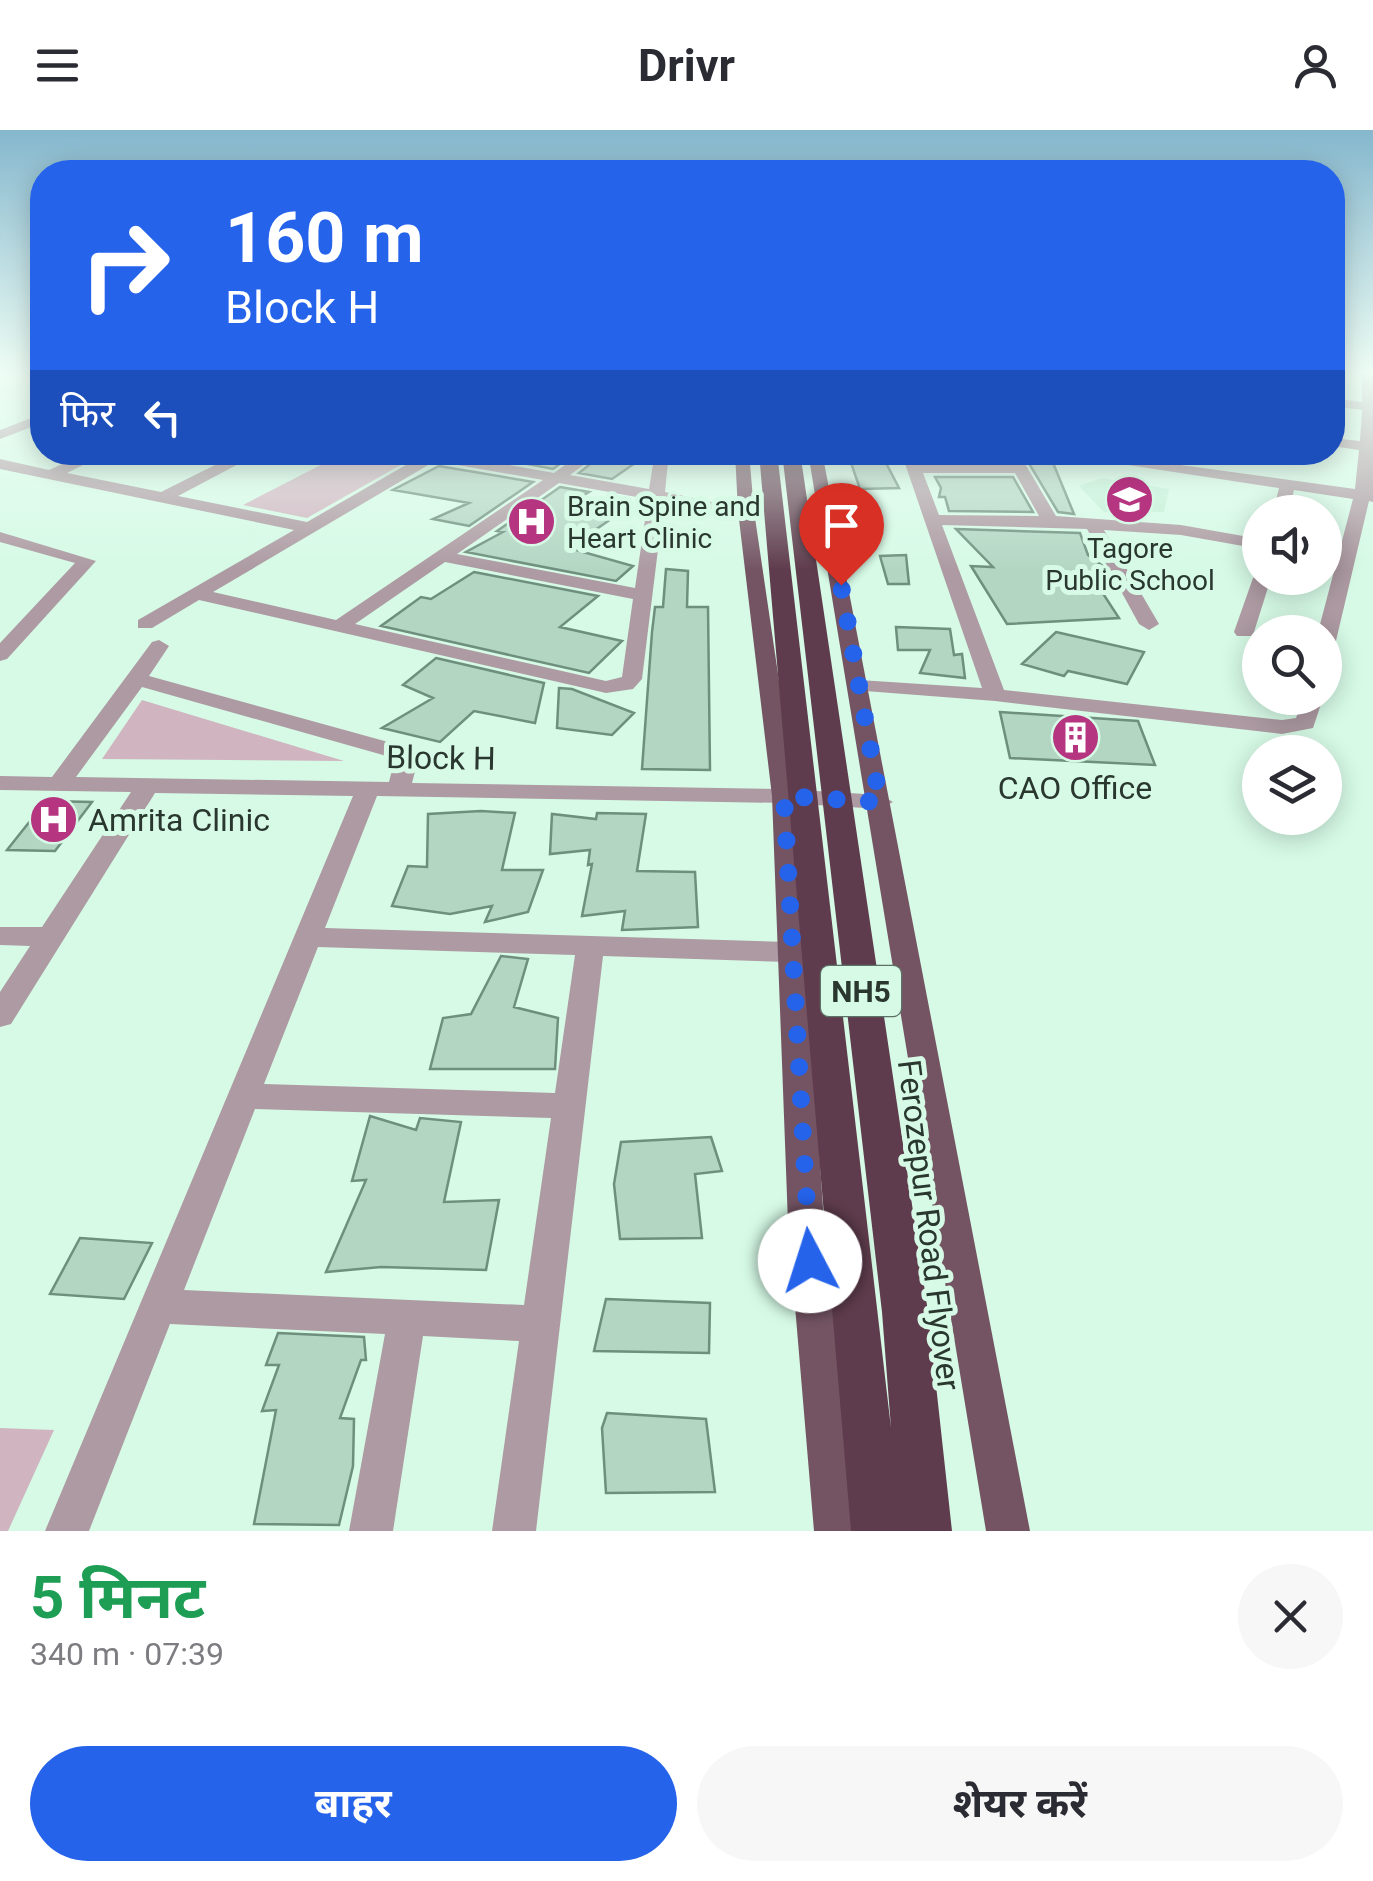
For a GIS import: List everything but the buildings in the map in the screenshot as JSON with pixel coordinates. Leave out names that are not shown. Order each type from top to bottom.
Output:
[{"type":"highway","name":"NH5","points":[[769,465],[876,1531]]},
{"type":"highway","name":"Ferozepur Road Flyover","points":[[793,465],[905,1312],[926,1531]]},
{"type":"main road","points":[[743,465],[784,796],[789,952],[806,1222],[836,1531]]},
{"type":"main road","points":[[817,465],[1008,1531]]},
{"type":"street","points":[[1332,615],[1349,537],[1367,496],[1370,447],[1345,444]]},
{"type":"street","points":[[0,464],[310,528]]},
{"type":"street","points":[[52,474],[72,465]]},
{"type":"street","points":[[162,498],[228,465]]},
{"type":"street","points":[[144,624],[417,465]]},
{"type":"street","points":[[484,465],[746,512]]},
{"type":"street","points":[[340,626],[576,465]]},
{"type":"street","points":[[196,594],[618,688],[632,679],[661,465]]},
{"type":"street","points":[[913,465],[995,695]]},
{"type":"street","points":[[972,465],[1021,469]]},
{"type":"street","points":[[1018,465],[1050,521]]},
{"type":"street","points":[[1182,465],[1367,496]]},
{"type":"street","points":[[1285,495],[1288,484]]},
{"type":"street","points":[[930,520],[1092,523],[1181,530],[1242,541]]},
{"type":"street","points":[[1092,523],[1149,624]]},
{"type":"street","points":[[0,537],[88,560],[0,655]]},
{"type":"street","points":[[1349,537],[1373,541]]},
{"type":"street","points":[[443,556],[646,596]]},
{"type":"street","points":[[59,784],[159,646]]},
{"type":"street","points":[[67,1531],[308,937],[384,789],[406,760],[391,750],[137,679]]},
{"type":"street","points":[[859,686],[995,695],[1282,726],[1305,722],[1307,715]]},
{"type":"street","name":"Block H","points":[[0,783],[784,796],[880,802]]},
{"type":"street","points":[[0,1016],[148,785]]},
{"type":"street","points":[[0,936],[50,937]]},
{"type":"street","points":[[308,937],[789,952]]},
{"type":"street","points":[[514,1531],[590,947]]},
{"type":"street","points":[[244,1096],[569,1106]]},
{"type":"street","points":[[158,1306],[541,1324]]},
{"type":"street","points":[[371,1531],[407,1318]]},
{"type":"shaded area","points":[[321,465],[401,465],[307,518],[243,505]]},
{"type":"shaded area","name":"Tagore Public School","points":[[1102,478],[1169,489],[1164,512],[1104,512],[1079,486]]},
{"type":"shaded area","points":[[142,700],[344,761],[102,759]]},
{"type":"shaded area","points":[[0,1428],[54,1430],[8,1531],[0,1531]]},
{"type":"place","name":"Tagore Public School","points":[[1130,500]]},
{"type":"place","name":"Brain Spine and Heart Clinic","points":[[532,522]]},
{"type":"place","name":"CAO Office","points":[[1075,738]]},
{"type":"place","name":"Amrita Clinic","points":[[53,820]]},
{"type":"route","points":[[810,1261],[789,952],[784,796],[880,802],[841,585]]}]
